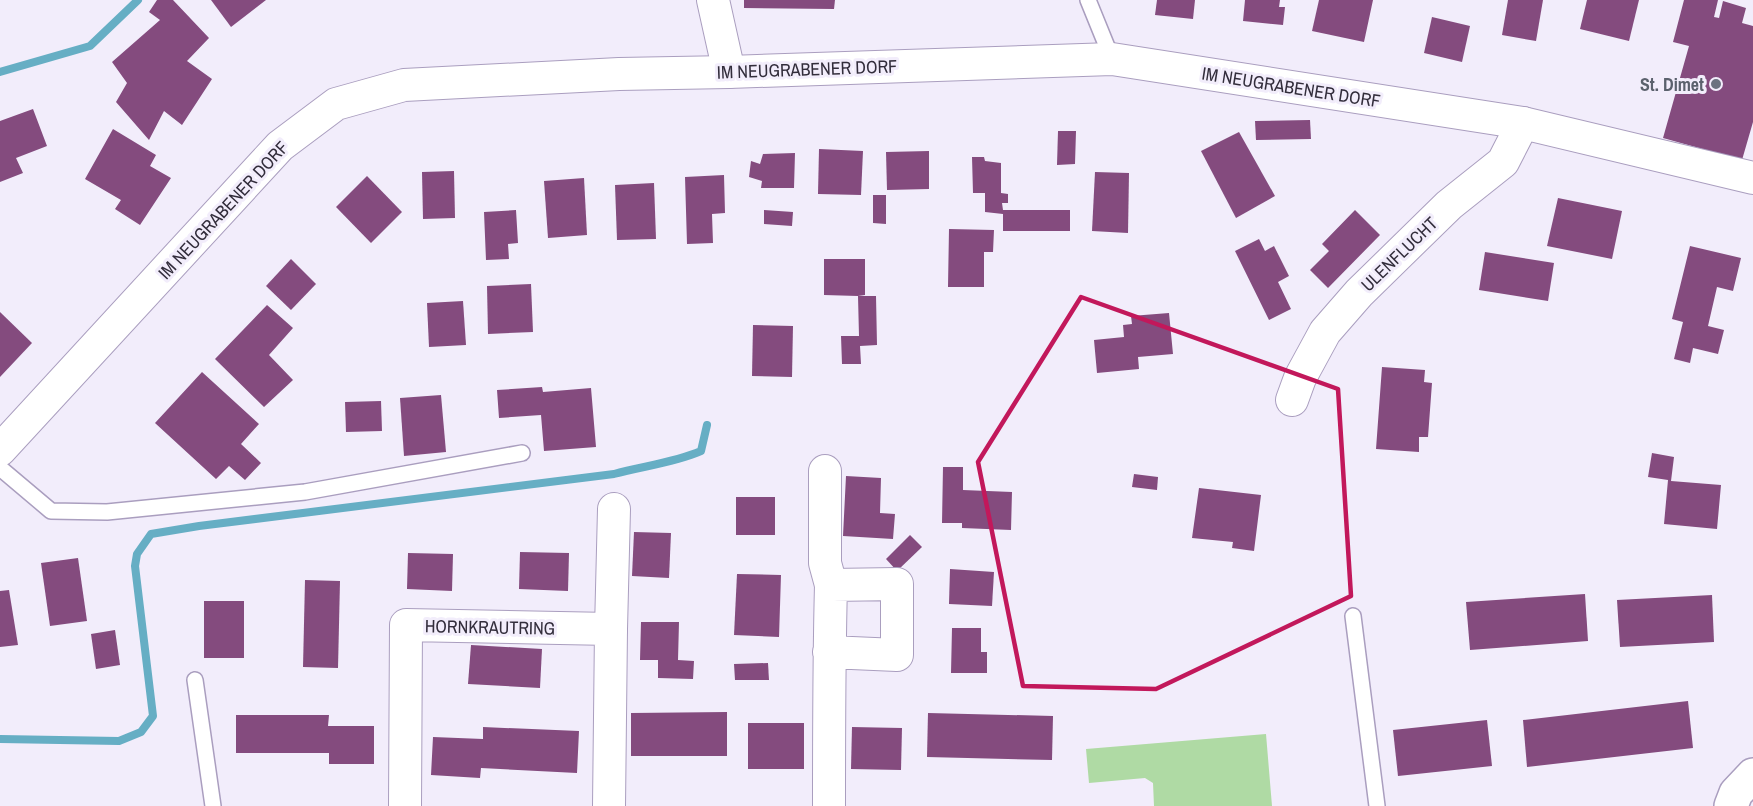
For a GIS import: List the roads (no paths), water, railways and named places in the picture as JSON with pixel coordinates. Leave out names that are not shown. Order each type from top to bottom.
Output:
[{"type":"main road","points":[[1731,806],[1736,793],[1753,775]]},
{"type":"street","points":[[714,0],[729,72]]},
{"type":"street","name":"IM NEUGRABENER DORF","points":[[0,450],[280,146],[336,104],[404,85],[619,74],[1112,59],[1523,123],[1753,178]]},
{"type":"street","name":"ULENFLUCHT","points":[[1292,400],[1300,378],[1325,332],[1359,293],[1449,205],[1503,162],[1523,123]]},
{"type":"street","points":[[825,471],[825,563],[831,585],[829,806]]},
{"type":"street","points":[[609,806],[614,509]]},
{"type":"street","points":[[829,652],[897,655],[897,584],[831,585]]},
{"type":"street","name":"HORNKRAUTRING","points":[[405,806],[406,625],[611,629]]},
{"type":"lane","points":[[1088,0],[1112,59]]},
{"type":"lane","points":[[0,468],[51,511],[107,512],[305,492],[522,453]]},
{"type":"lane","points":[[1353,616],[1377,806]]},
{"type":"lane","points":[[195,680],[213,806]]},
{"type":"waterway","points":[[0,72],[90,46],[138,0]]},
{"type":"waterway","points":[[0,739],[119,741],[141,732],[153,716],[135,566],[137,554],[151,534],[614,474],[701,451],[707,425]]},
{"type":"place","name":"St. Dimet","points":[[1716,84]]}]
